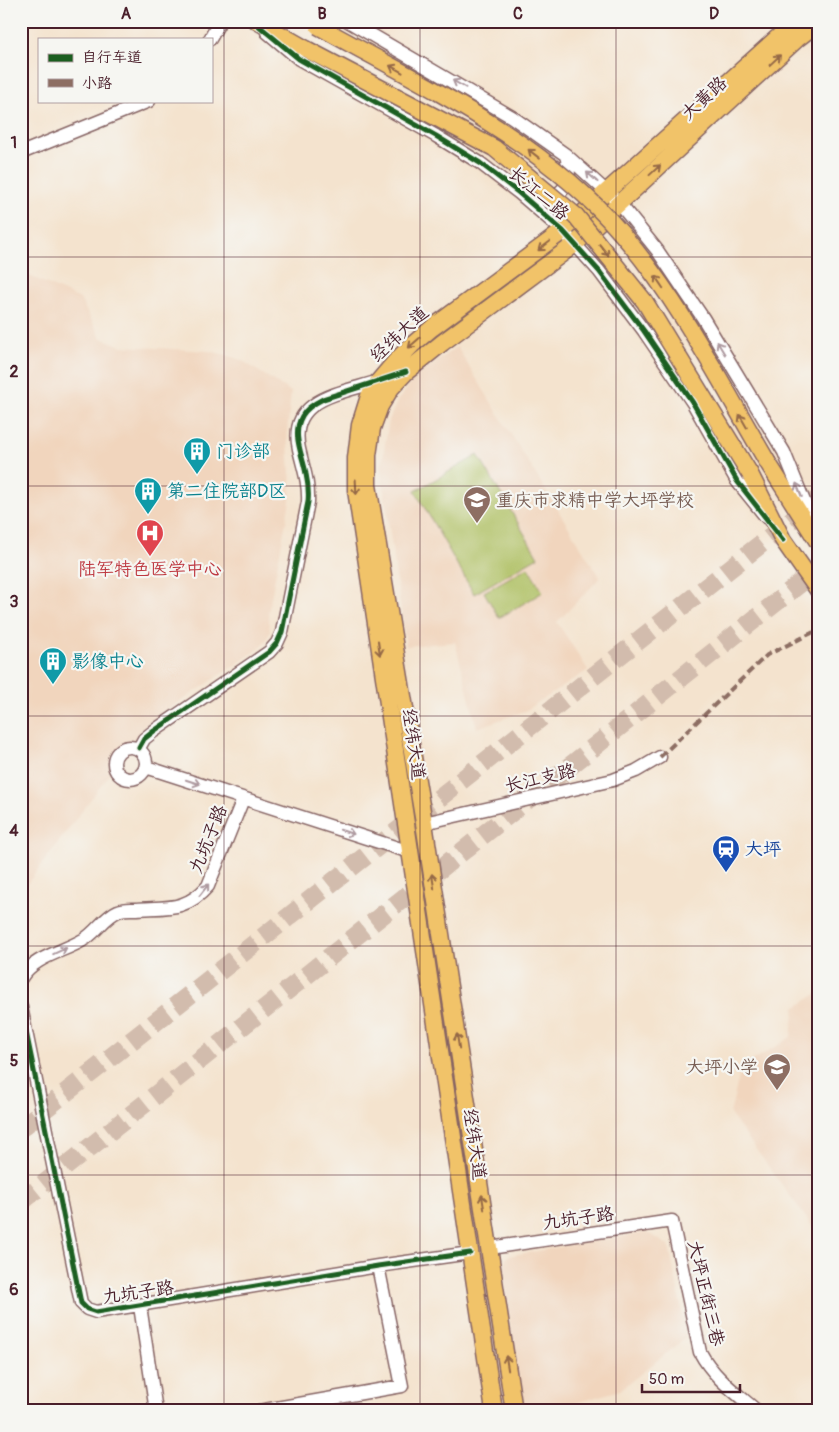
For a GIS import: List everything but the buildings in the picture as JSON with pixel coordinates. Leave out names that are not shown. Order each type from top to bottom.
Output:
[{"type":"main road","name":"长江二路","points":[[255,21],[494,148],[576,216],[645,302],[750,474],[783,540],[818,590]]},
{"type":"main road","name":"大黄路","points":[[613,197],[796,21]]},
{"type":"main road","name":"大黄路","points":[[613,197],[818,23]]},
{"type":"main road","name":"长江二路","points":[[313,24],[483,118],[511,136],[586,197],[621,233],[653,273],[685,320],[768,463],[818,542]]},
{"type":"main road","name":"经纬大道","points":[[494,1411],[356,490],[356,458],[360,425],[368,396],[378,382],[412,345],[613,197]]},
{"type":"main road","name":"经纬大道","points":[[514,1411],[424,823],[368,485],[368,455],[372,428],[380,406],[391,388],[406,372],[575,244],[613,197]]},
{"type":"street","points":[[211,38],[220,21]]},
{"type":"street","name":"长江二路","points":[[255,21],[299,59],[444,140],[480,163],[519,193],[563,232],[598,271],[644,331],[693,403],[737,480],[783,540]]},
{"type":"street","points":[[348,21],[512,117],[566,155],[613,197],[658,250],[703,318],[784,452],[818,535]]},
{"type":"street","points":[[21,153],[147,102]]},
{"type":"street","points":[[519,193],[534,199],[547,198],[559,193],[564,188],[568,179],[569,169],[566,155]]},
{"type":"street","points":[[139,748],[144,739],[154,731],[269,652],[277,643],[282,632],[308,502],[309,488],[299,448],[298,436],[298,425],[302,415],[323,398],[406,372]]},
{"type":"street","points":[[128,746],[139,748],[146,757],[146,767],[141,776],[131,779],[121,777],[114,768],[115,756],[118,751],[128,746]]},
{"type":"street","name":"长江支路","points":[[424,823],[613,780],[636,772],[660,757]]},
{"type":"street","name":"九坑子路","points":[[146,767],[410,852]]},
{"type":"street","name":"九坑子路","points":[[21,978],[25,971],[34,964],[83,940],[120,910],[176,906],[187,904],[198,897],[208,886],[243,799]]},
{"type":"street","name":"九坑子路","points":[[21,1007],[80,1303],[87,1309],[96,1312],[140,1306],[378,1266],[470,1253]]},
{"type":"street","name":"九坑子路","points":[[490,1248],[672,1221]]},
{"type":"street","name":"大坪正街三巷","points":[[672,1221],[700,1352],[706,1364],[715,1375],[757,1411]]},
{"type":"street","points":[[259,1411],[402,1386],[378,1266]]},
{"type":"street","points":[[140,1306],[156,1411]]},
{"type":"shaded area","name":"陆军特色医学中心","points":[[21,272],[80,299],[101,338],[121,346],[209,351],[226,355],[241,360],[291,392],[287,433],[291,484],[290,501],[268,613],[270,632],[266,641],[259,649],[148,723],[21,892]]},
{"type":"shaded area","name":"重庆市求精中学大坪学校","points":[[457,347],[600,578],[557,622],[588,670],[525,711],[477,728],[455,642],[406,646],[381,469],[389,420],[398,400],[418,374]]},
{"type":"shaded area","name":"大坪小学","points":[[818,993],[818,1234],[730,1114],[741,1068],[791,1037],[795,1008]]},
{"type":"shaded area","points":[[647,1232],[669,1246],[687,1337],[620,1390],[548,1411],[524,1411],[501,1265],[508,1256]]},
{"type":"green space","points":[[478,455],[538,557],[474,594],[415,491]]},
{"type":"green space","points":[[528,567],[543,592],[499,618],[484,592]]},
{"type":"tunnel","points":[[21,1128],[818,499]]},
{"type":"tunnel","points":[[21,1202],[818,569]]},
{"type":"marked path","points":[[660,757],[767,655],[818,630]]},
{"type":"cycle path","points":[[253,21],[299,59],[480,163],[519,193],[563,231],[599,271],[644,331],[693,403],[737,481],[783,540]]},
{"type":"cycle path","points":[[139,748],[144,739],[154,731],[269,652],[277,643],[282,632],[308,502],[305,467],[298,438],[299,423],[304,413],[323,399],[406,372]]},
{"type":"cycle path","points":[[21,1007],[81,1303],[87,1309],[96,1312],[470,1253]]},
{"type":"place","name":"门诊部","points":[[197,475]]},
{"type":"place","name":"第二住院部D区","points":[[148,515]]},
{"type":"place","name":"重庆市求精中学大坪学校","points":[[477,524]]},
{"type":"place","name":"陆军特色医学中心","points":[[150,557]]},
{"type":"place","name":"影像中心","points":[[53,685]]},
{"type":"place","name":"大坪","points":[[726,873]]},
{"type":"place","name":"大坪小学","points":[[777,1091]]}]
